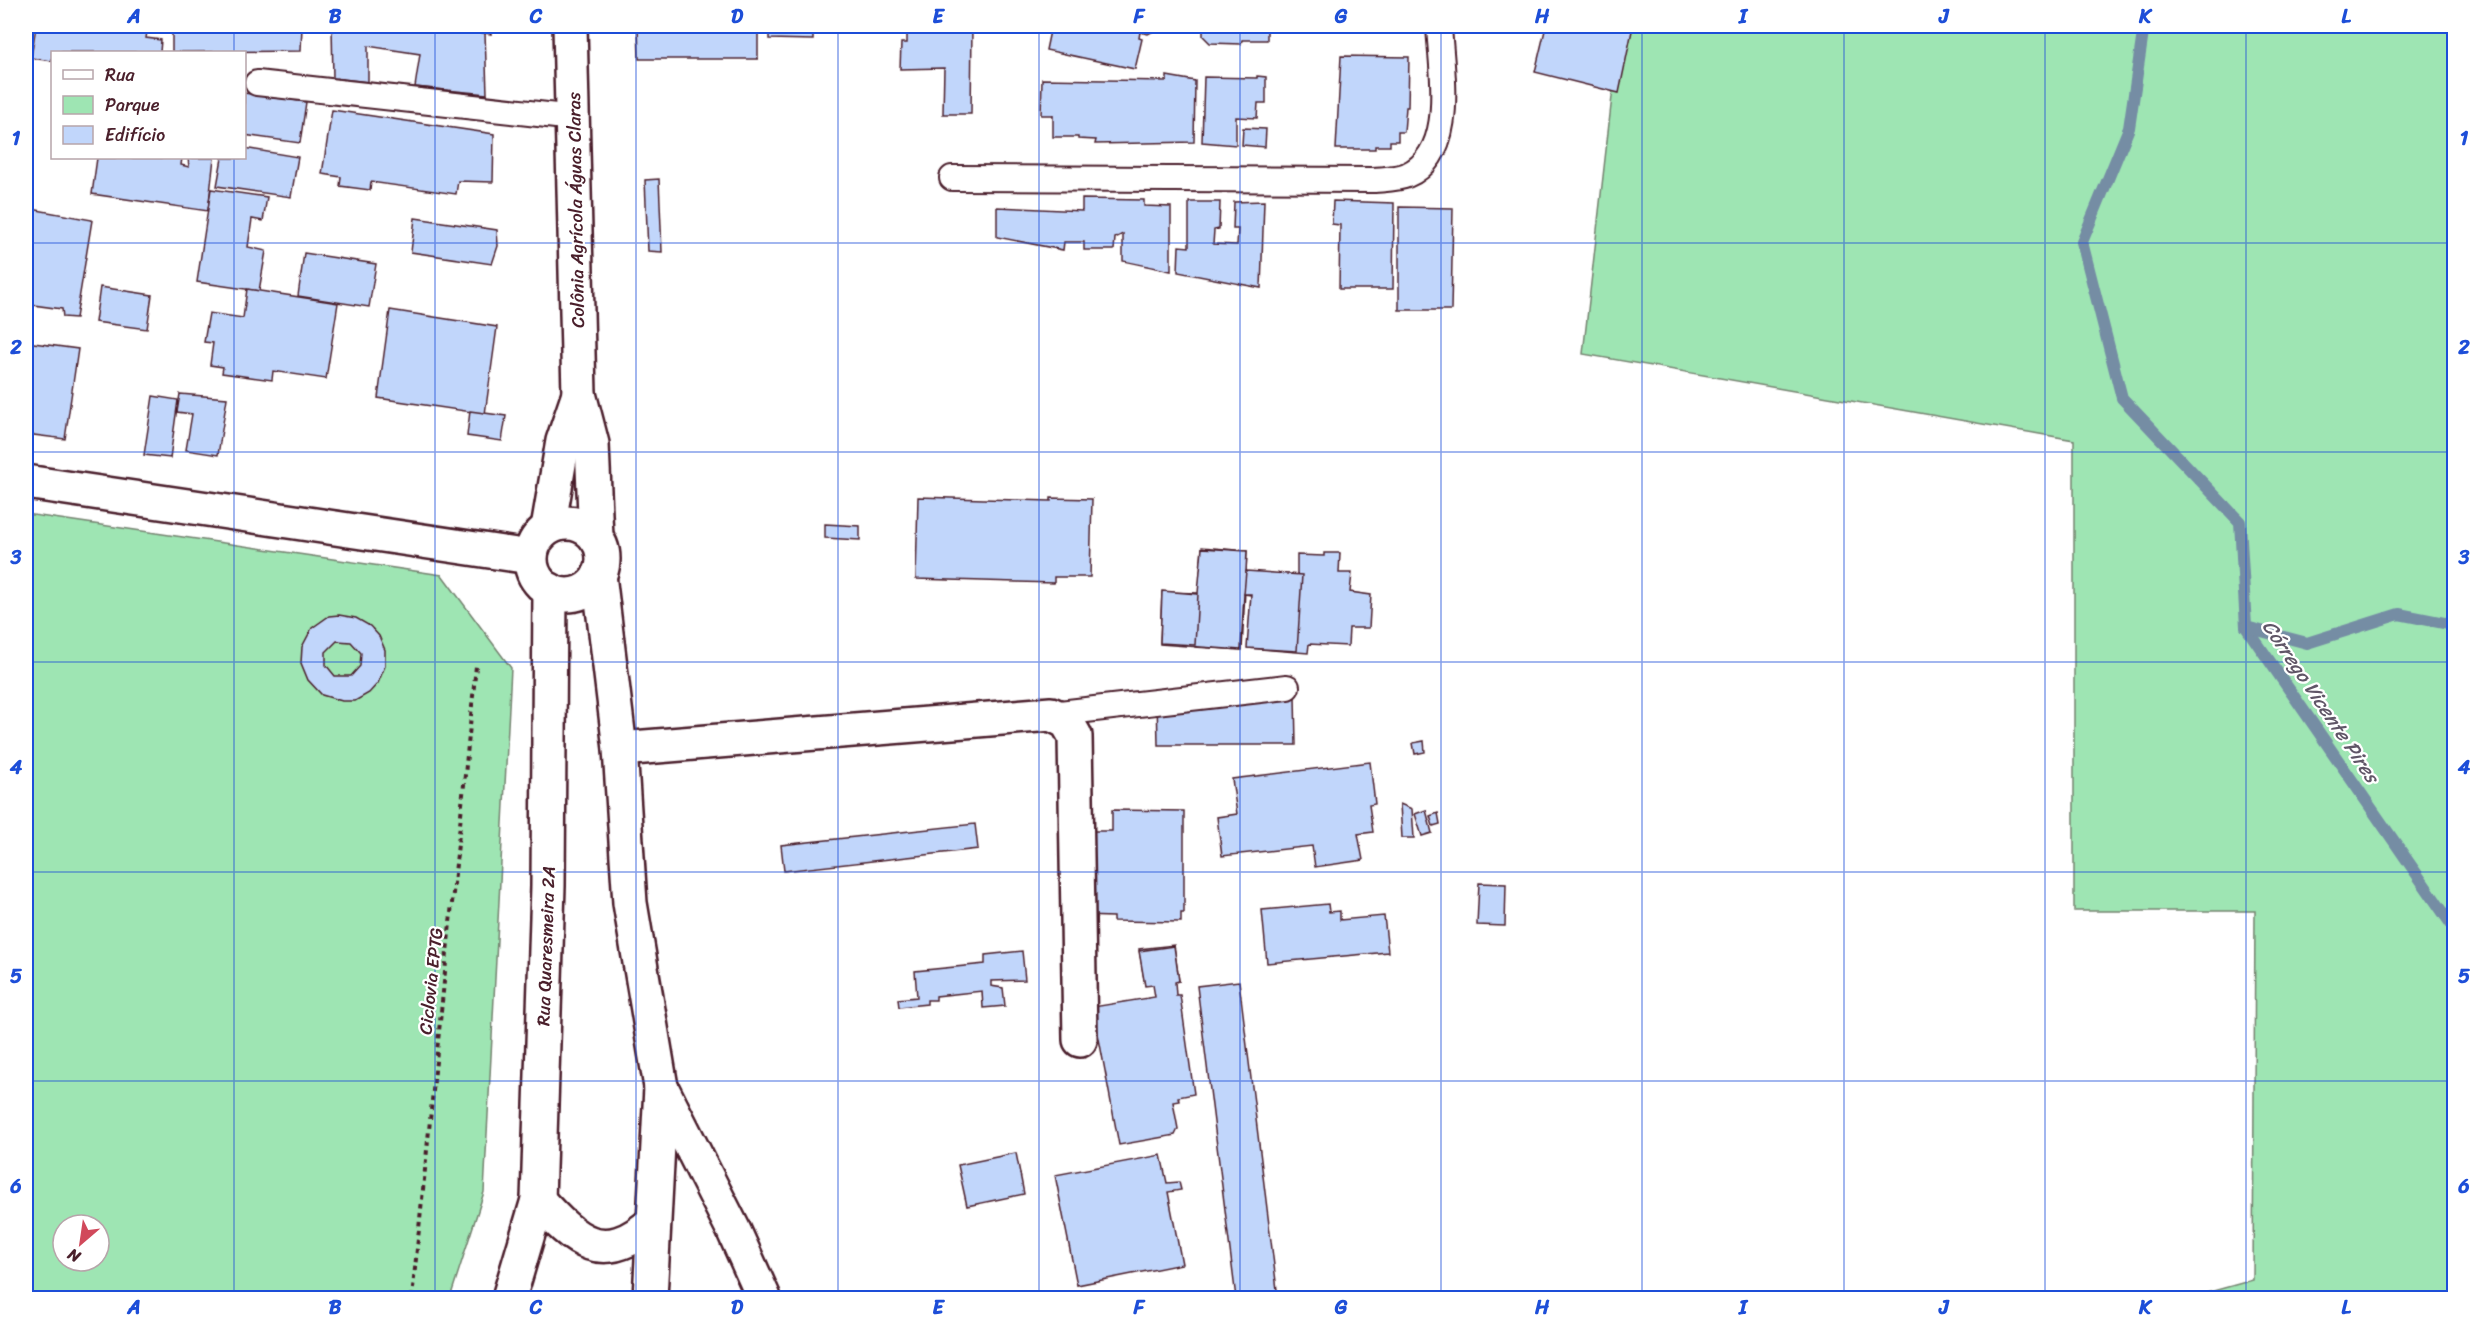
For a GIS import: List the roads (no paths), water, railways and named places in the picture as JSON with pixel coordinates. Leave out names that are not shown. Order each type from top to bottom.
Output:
[{"type":"main road","name":"Colônia Agrícola Águas Claras","points":[[570,26],[579,394],[592,444],[596,538]]},
{"type":"main road","name":"Colônia Agrícola Águas Claras","points":[[548,528],[563,441],[579,394]]},
{"type":"main road","points":[[26,482],[530,557]]},
{"type":"main road","points":[[565,523],[583,527],[596,538],[602,550],[602,563],[591,586],[578,593],[563,595],[539,582],[532,570],[530,557],[539,536],[548,528],[565,523]]},
{"type":"main road","points":[[598,575],[620,748],[630,903],[661,1088],[650,1299]]},
{"type":"main road","name":"Rua Quaresmeira 2A","points":[[509,1299],[538,1200],[548,886],[550,590]]},
{"type":"main road","points":[[620,748],[1051,714],[1067,722],[1075,736],[1080,1040]]},
{"type":"main road","points":[[661,1088],[733,1229],[764,1299]]},
{"type":"main road","points":[[538,1200],[563,1227],[584,1242],[609,1246],[634,1240],[653,1222]]},
{"type":"lane","points":[[952,178],[1374,180],[1407,175],[1431,155],[1444,121],[1439,26]]},
{"type":"lane","points":[[257,83],[574,118]]},
{"type":"lane","points":[[1051,714],[1287,687]]},
{"type":"waterway","name":"Córrego Vicente Pires","points":[[2144,26],[2129,128],[2082,242],[2122,398],[2240,522],[2246,627],[2454,928]]},
{"type":"waterway","points":[[2246,627],[2307,643],[2399,614],[2454,625]]}]
